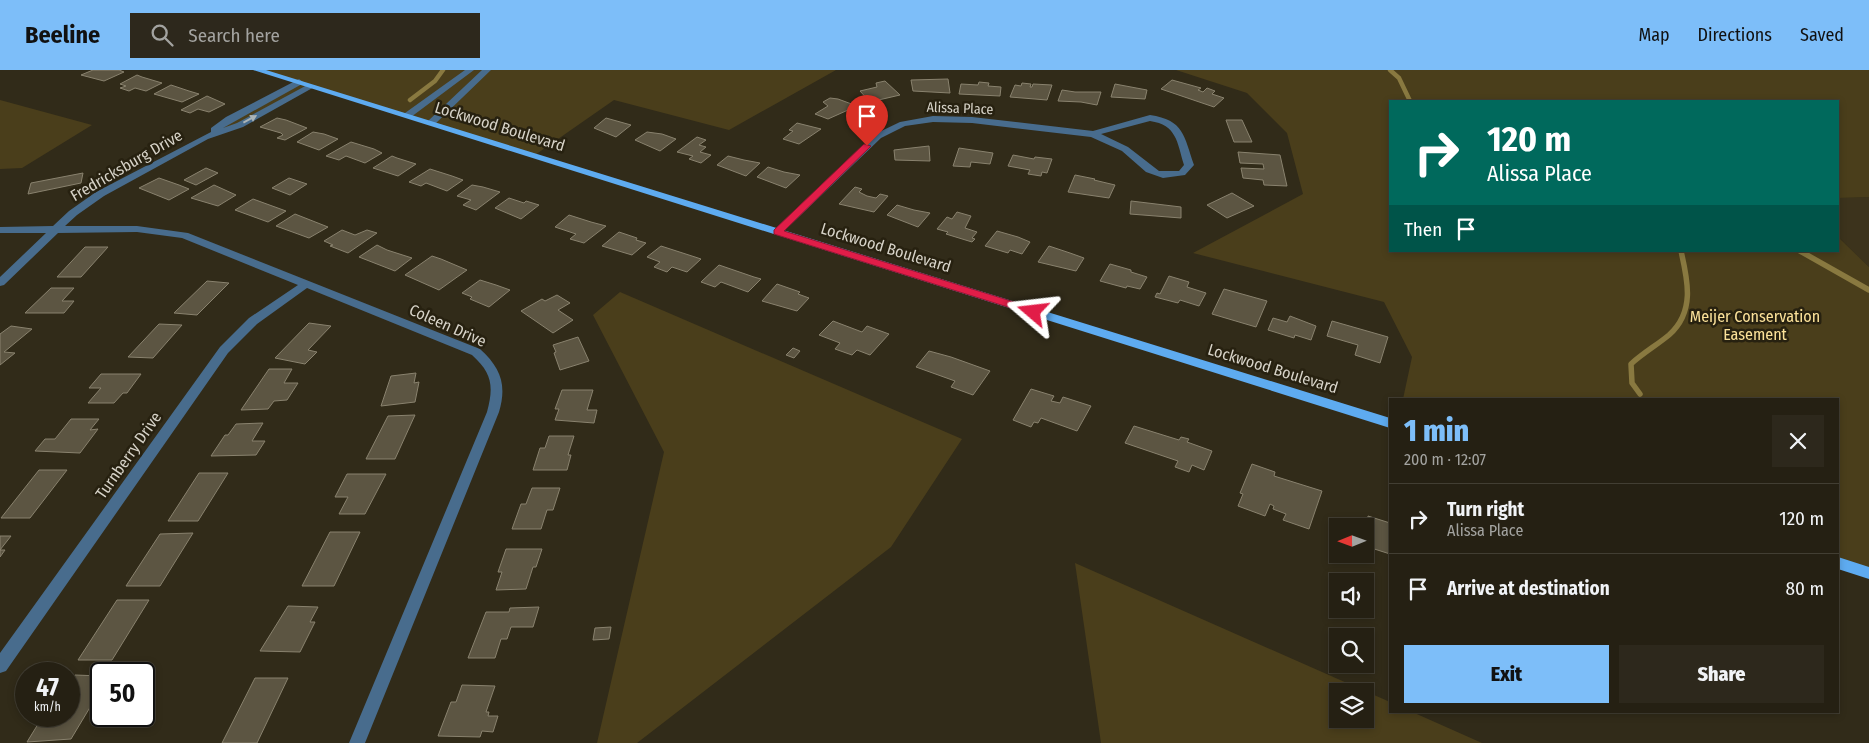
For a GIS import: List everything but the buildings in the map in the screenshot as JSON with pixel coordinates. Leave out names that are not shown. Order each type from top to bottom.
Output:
[{"type":"main road","name":"Lockwood Boulevard","points":[[257,70],[1389,423]]},
{"type":"main road","points":[[1839,563],[1869,573]]},
{"type":"street","points":[[408,116],[470,70]]},
{"type":"street","points":[[431,123],[487,70]]},
{"type":"street","name":"Fredricksburg Drive","points":[[0,283],[55,229],[73,213],[100,194],[205,137],[229,119],[299,82]]},
{"type":"street","name":"Fredricksburg Drive","points":[[205,137],[240,125],[312,86]]},
{"type":"street","points":[[440,92],[460,95]]},
{"type":"street","name":"Alissa Place","points":[[777,232],[878,136],[903,124],[933,119],[972,120],[1093,134],[1124,149],[1144,167],[1160,175],[1182,173],[1189,165],[1176,127],[1166,121],[1150,118],[1093,134]]},
{"type":"street","name":"Coleen Drive","points":[[0,230],[137,229],[172,232],[200,241],[476,352],[488,361],[497,383],[498,392],[493,412],[358,743]]},
{"type":"street","name":"Turnberry Drive","points":[[0,666],[224,350],[254,321],[306,284]]},
{"type":"shaded area","points":[[1869,197],[1869,267],[1839,238],[1839,198]]},
{"type":"green space","points":[[257,70],[836,70],[729,130],[614,100],[535,155],[312,86],[240,125],[205,137],[298,82]]},
{"type":"green space","name":"Meijer Conservation Easement","points":[[1176,70],[1869,70],[1869,197],[1839,198],[1839,100],[1389,100],[1389,252],[1839,252],[1839,238],[1869,267],[1869,573],[1839,563],[1839,398],[1403,398],[1412,357],[1384,302],[1193,253],[1303,194],[1287,133],[1247,93]]},
{"type":"green space","points":[[0,100],[92,125],[22,168],[0,169]]},
{"type":"green space","points":[[620,292],[962,439],[891,547],[637,743],[597,743],[664,452],[593,315]]},
{"type":"green space","points":[[1075,563],[1347,683],[1329,683],[1329,728],[1374,728],[1374,695],[1389,702],[1389,713],[1414,713],[1482,743],[1101,743]]},
{"type":"waterway","points":[[410,100],[435,81],[443,70]]},
{"type":"waterway","points":[[1390,70],[1399,78],[1410,100]]},
{"type":"waterway","points":[[1640,394],[1632,383],[1631,364],[1669,335],[1683,316],[1686,306],[1687,285],[1681,252]]},
{"type":"waterway","points":[[1802,252],[1869,290]]},
{"type":"route","points":[[867,146],[777,232],[1033,312]]}]
